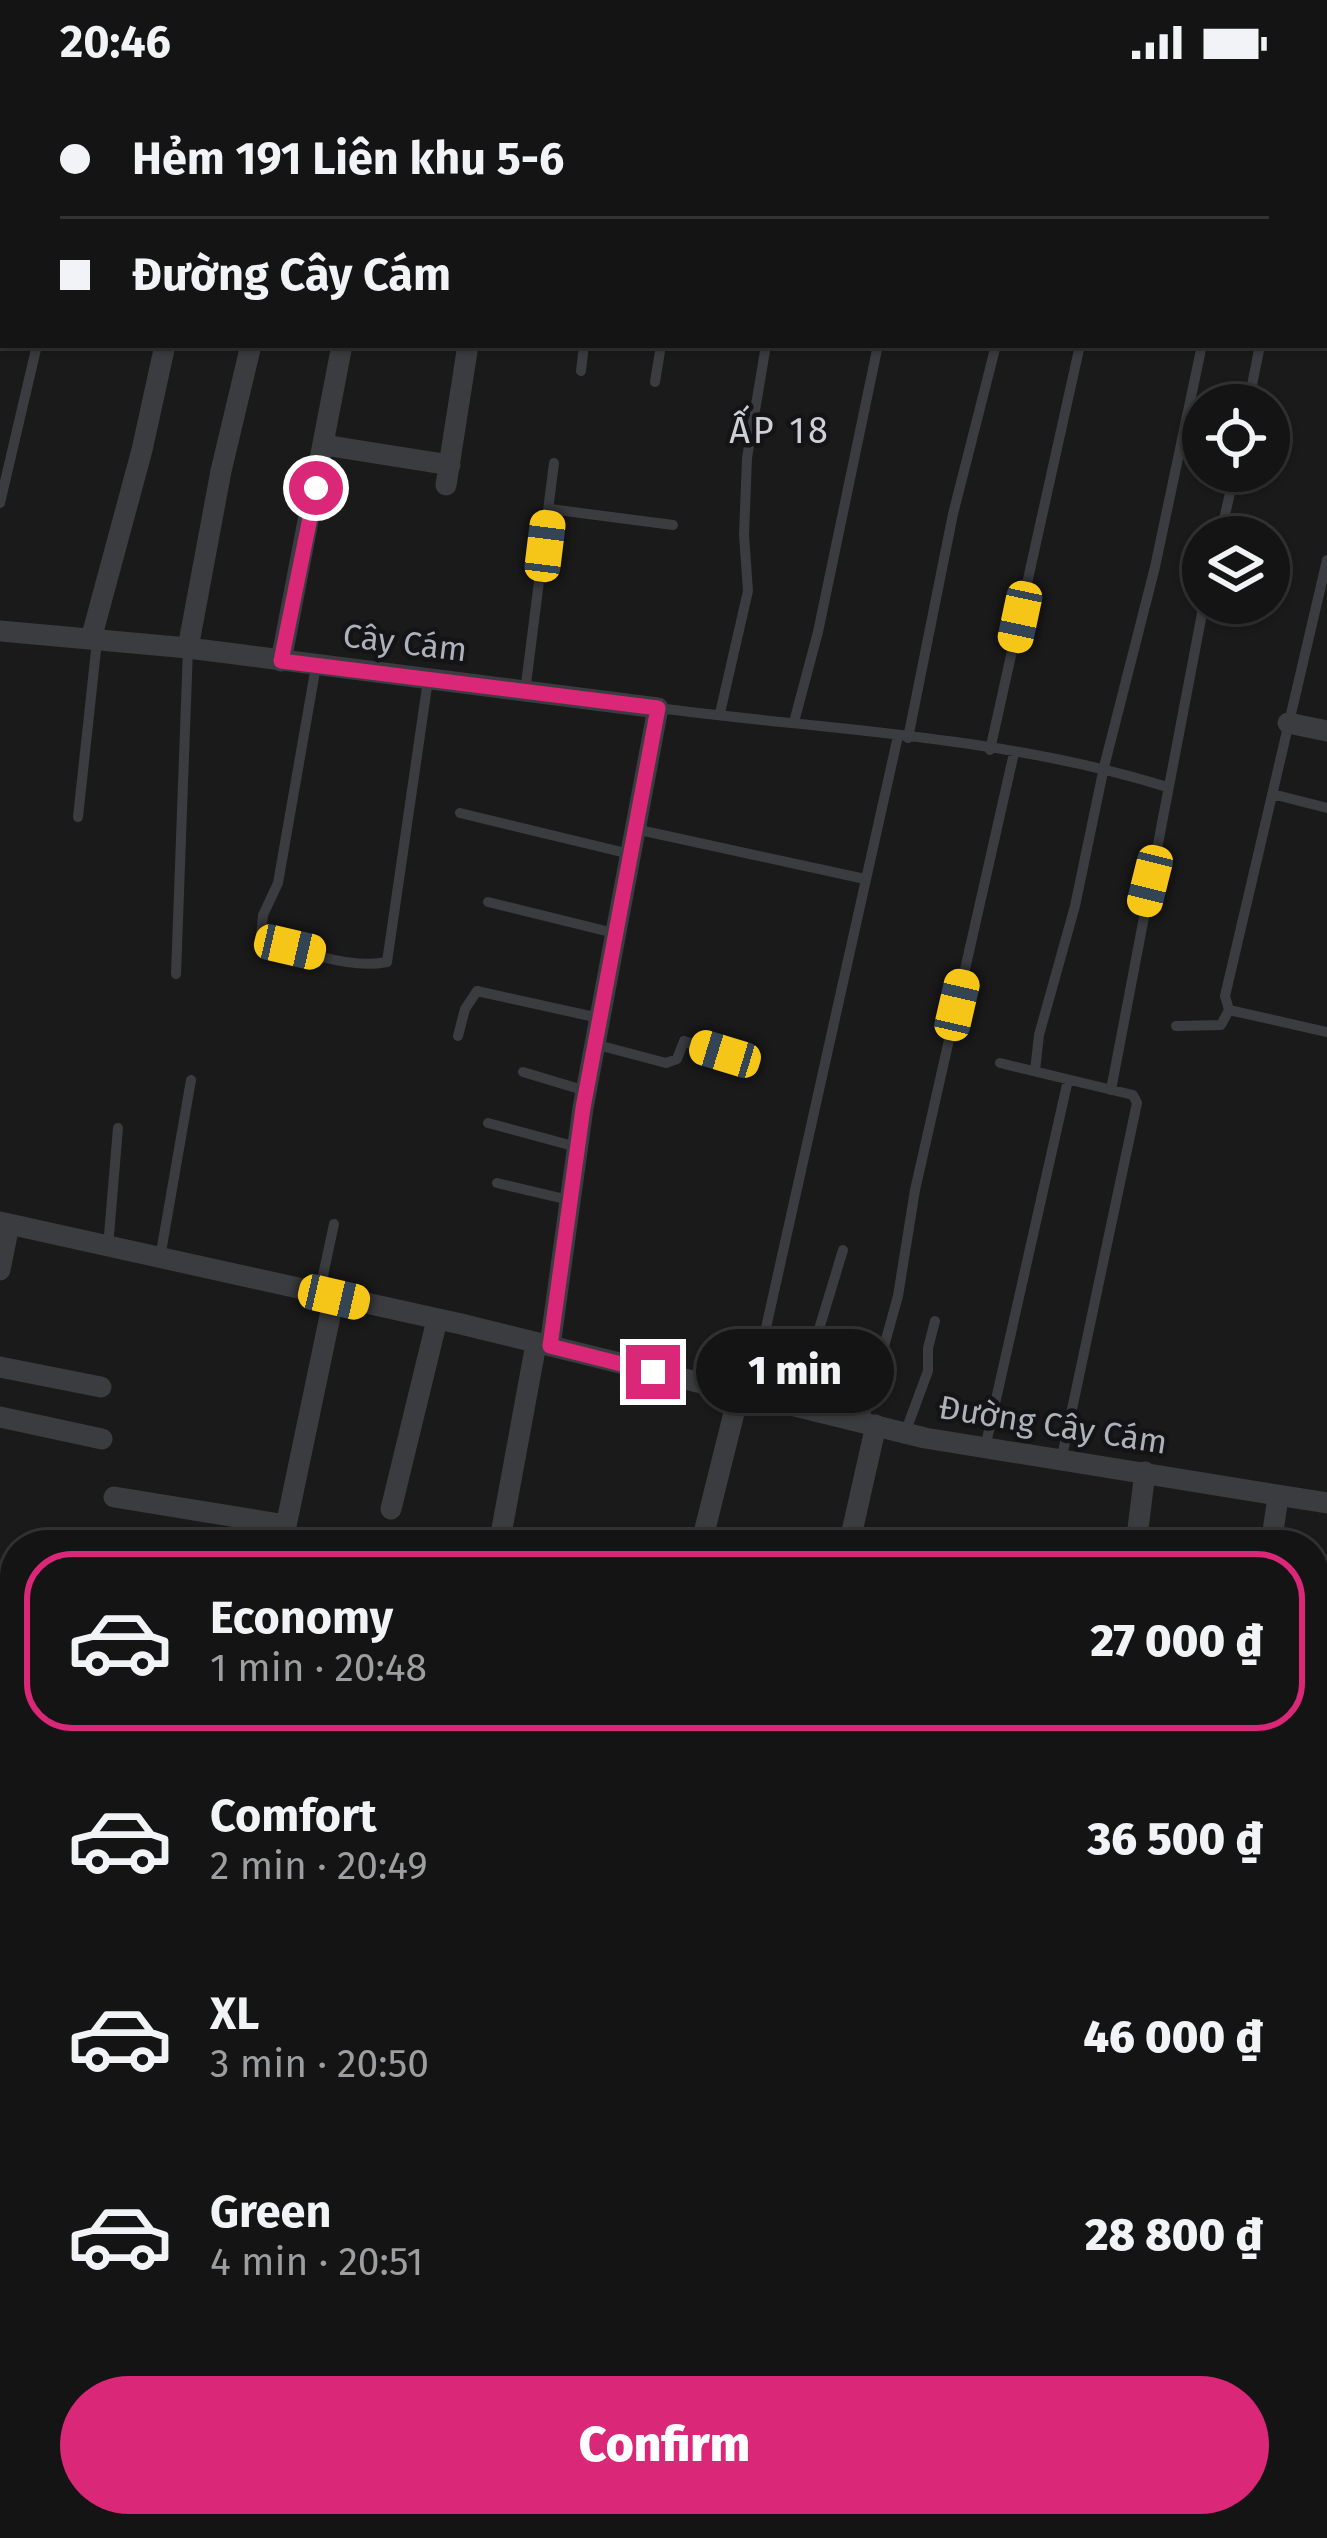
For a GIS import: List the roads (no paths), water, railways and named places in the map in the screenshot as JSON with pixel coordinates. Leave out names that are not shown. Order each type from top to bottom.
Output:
[{"type":"street","points":[[94,639],[164,348]]},
{"type":"street","points":[[188,647],[250,348]]},
{"type":"street","points":[[281,661],[341,348]]},
{"type":"street","points":[[324,445],[448,475],[468,348]]},
{"type":"street","name":"Cây Cám","points":[[0,631],[188,647],[658,708]]},
{"type":"street","points":[[502,1530],[572,1201],[594,1044],[658,708]]},
{"type":"street","points":[[1288,723],[1327,731]]},
{"type":"street","points":[[0,1270],[5,1224]]},
{"type":"street","name":"Đường Cây Cám","points":[[5,1224],[437,1320],[905,1433],[1327,1503]]},
{"type":"street","points":[[285,1530],[326,1295]]},
{"type":"street","points":[[391,1509],[437,1320]]},
{"type":"street","points":[[0,1367],[101,1387]]},
{"type":"street","points":[[705,1530],[745,1395]]},
{"type":"street","points":[[0,1417],[102,1438]]},
{"type":"street","points":[[851,1530],[869,1424]]},
{"type":"street","points":[[1138,1530],[1144,1472]]},
{"type":"street","points":[[1273,1530],[1278,1497]]},
{"type":"street","points":[[114,1498],[261,1530]]},
{"type":"lane","points":[[0,503],[36,348]]},
{"type":"lane","points":[[580,370],[584,348]]},
{"type":"lane","points":[[655,382],[661,348]]},
{"type":"lane","points":[[720,712],[748,591],[747,458],[765,348]]},
{"type":"lane","points":[[794,722],[818,632],[877,348]]},
{"type":"lane","points":[[745,1395],[995,348]]},
{"type":"lane","points":[[990,750],[1079,348]]},
{"type":"lane","points":[[1035,1071],[1039,1035],[1075,906],[1201,348]]},
{"type":"lane","points":[[1252,384],[1259,348]]},
{"type":"lane","points":[[525,692],[554,463]]},
{"type":"lane","points":[[550,509],[673,526]]},
{"type":"lane","points":[[1176,1026],[1221,1025],[1229,1010],[1225,996],[1327,560]]},
{"type":"lane","points":[[1112,1090],[1200,624]]},
{"type":"lane","points":[[78,817],[94,639]]},
{"type":"lane","points":[[176,974],[188,647]]},
{"type":"lane","points":[[316,666],[278,883],[263,915],[261,936],[370,965],[387,962],[428,680]]},
{"type":"lane","points":[[658,708],[720,712],[1014,753],[1104,767],[1167,787]]},
{"type":"lane","points":[[869,1424],[898,1296],[915,1190],[1014,753]]},
{"type":"lane","points":[[1272,794],[1327,808]]},
{"type":"lane","points":[[460,813],[630,854]]},
{"type":"lane","points":[[635,829],[865,879]]},
{"type":"lane","points":[[488,902],[614,933]]},
{"type":"lane","points":[[458,1036],[465,1009],[477,991],[599,1018]]},
{"type":"lane","points":[[1229,1010],[1327,1031]]},
{"type":"lane","points":[[594,1044],[666,1063],[676,1059],[684,1041],[751,1062]]},
{"type":"lane","points":[[1000,1064],[1133,1094],[1136,1099],[1135,1127],[1061,1461]]},
{"type":"lane","points":[[523,1072],[586,1090]]},
{"type":"lane","points":[[160,1258],[191,1080]]},
{"type":"lane","points":[[985,1448],[1068,1080]]},
{"type":"lane","points":[[488,1123],[579,1148]]},
{"type":"lane","points":[[107,1247],[118,1128]]},
{"type":"lane","points":[[496,1183],[572,1201]]},
{"type":"lane","points":[[326,1295],[334,1224]]},
{"type":"lane","points":[[796,1405],[843,1250]]},
{"type":"lane","points":[[905,1433],[928,1372],[935,1321]]},
{"type":"district","name":"ẤP 18","points":[[780,431]]}]
